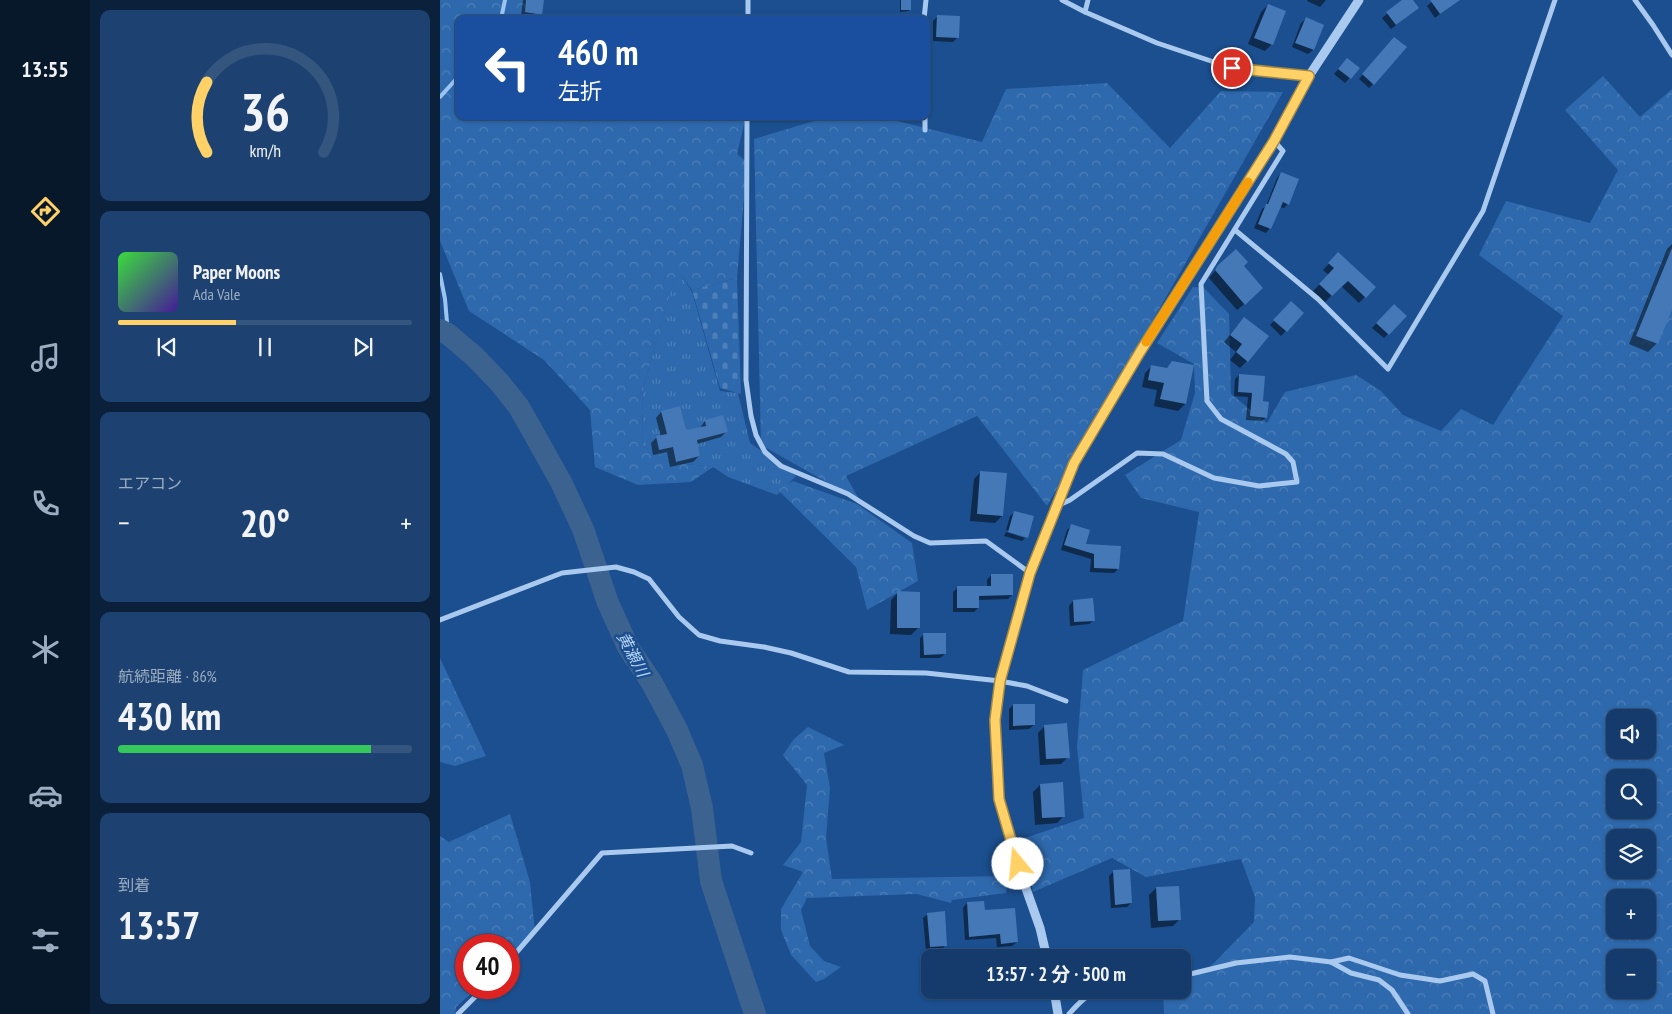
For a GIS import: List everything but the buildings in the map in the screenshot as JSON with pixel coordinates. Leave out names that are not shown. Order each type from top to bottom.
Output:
[{"type":"street","points":[[748,0],[748,15]]},
{"type":"street","points":[[924,15],[926,0]]},
{"type":"street","points":[[1062,0],[1157,43],[1232,68],[1309,76]]},
{"type":"street","points":[[1085,12],[1088,0]]},
{"type":"street","points":[[1045,949],[999,799],[995,720],[1000,681],[1030,573],[1074,463],[1135,361],[1274,141],[1309,76],[1359,0]]},
{"type":"street","points":[[1235,230],[1318,299],[1388,368],[1483,211],[1555,0]]},
{"type":"street","points":[[1635,0],[1672,55]]},
{"type":"street","points":[[747,120],[746,380],[751,416],[756,435],[765,452],[781,466],[848,494],[914,536],[930,543],[986,541],[1030,573]]},
{"type":"street","points":[[925,120],[925,130]]},
{"type":"street","points":[[1057,506],[1070,500],[1137,453],[1163,454],[1214,478],[1259,486],[1297,482],[1293,462],[1286,454],[1221,419],[1207,401],[1201,284],[1282,151],[1274,141]]},
{"type":"street","points":[[440,620],[562,573],[616,567],[649,579],[679,617],[699,635],[720,641],[791,653],[849,672],[926,673],[1000,681],[1027,686],[1066,700]]},
{"type":"street","points":[[520,948],[602,853],[732,846],[751,853]]},
{"type":"street","points":[[1191,974],[1227,965],[1290,957],[1331,962],[1349,958],[1400,975],[1440,981],[1473,974],[1485,981],[1493,1014]]},
{"type":"street","points":[[1331,962],[1351,973],[1379,980],[1392,990],[1408,1014]]},
{"type":"street","points":[[458,1014],[473,999]]},
{"type":"street","points":[[1056,999],[1058,1014]]},
{"type":"street","points":[[1069,1014],[1084,999]]},
{"type":"green space","points":[[440,0],[534,0],[532,15],[455,15],[455,120],[745,120],[737,154],[747,162],[737,278],[692,290],[677,270],[643,388],[642,445],[669,462],[713,467],[691,482],[638,485],[595,467],[590,410],[544,360],[469,311],[440,241]]},
{"type":"green space","points":[[1603,76],[1640,117],[1672,89],[1672,1014],[1164,1014],[1163,999],[1191,999],[1191,977],[1208,969],[1254,922],[1255,897],[1241,859],[1146,877],[1112,858],[1033,892],[1025,838],[1084,818],[1077,747],[1083,670],[1183,621],[1199,512],[1141,498],[1125,475],[1181,440],[1195,393],[1194,364],[1157,343],[1193,287],[1204,288],[1229,314],[1231,394],[1267,423],[1285,392],[1356,375],[1381,391],[1403,415],[1441,431],[1461,409],[1493,425],[1563,316],[1479,255],[1506,201],[1590,223],[1618,170],[1565,110]]},
{"type":"green space","points":[[1107,83],[1170,148],[1221,91],[1283,92],[1047,506],[977,416],[846,476],[860,501],[761,445],[754,139],[818,120],[893,120],[982,142],[1006,89]]},
{"type":"green space","points":[[677,269],[692,292],[720,391],[738,393],[750,443],[796,476],[777,495],[728,477],[713,467],[669,462],[642,445],[643,388]]},
{"type":"green space","points":[[737,278],[741,394],[720,388],[692,290]]},
{"type":"green space","points":[[793,481],[857,504],[912,543],[918,581],[867,610],[856,567],[778,490]]},
{"type":"green space","points":[[440,658],[486,756],[455,766],[440,762]]},
{"type":"green space","points":[[808,727],[844,745],[824,753],[830,788],[826,838],[832,879],[1008,876],[1006,893],[952,900],[951,903],[917,894],[807,898],[801,910],[810,946],[824,961],[841,967],[824,979],[816,982],[791,955],[781,930],[781,909],[803,872],[783,865],[801,842],[807,785],[783,755],[794,739]]},
{"type":"green space","points":[[510,814],[530,882],[535,932],[520,946],[520,934],[455,934],[455,999],[465,999],[456,1007],[455,1014],[440,1014],[440,836],[449,842]]},
{"type":"waterway","points":[[502,15],[505,0]]},
{"type":"waterway","points":[[440,97],[455,80]]},
{"type":"waterway","points":[[440,274],[445,299],[448,334]]},
{"type":"waterway","name":"黄瀬川","points":[[440,330],[448,334],[475,357],[499,382],[519,407],[561,482],[583,529],[608,603],[628,647],[652,683],[677,730],[692,765],[702,808],[711,881],[755,1014]]},
{"type":"slow traffic","points":[[1146,342],[1248,182]]},
{"type":"route","points":[[1018,864],[999,799],[996,772],[995,720],[1000,681],[1030,573],[1074,463],[1140,352],[1274,141],[1309,76],[1232,68]]}]
